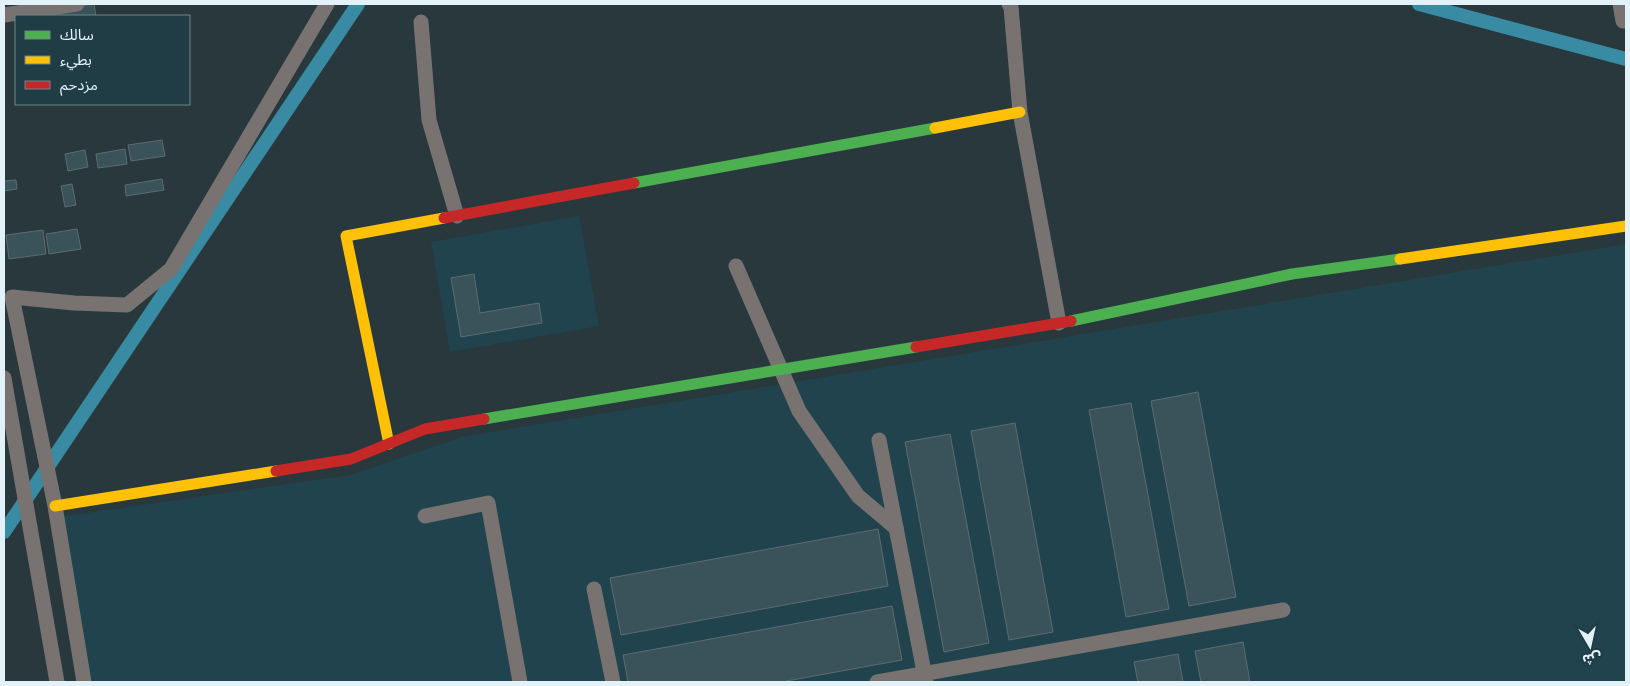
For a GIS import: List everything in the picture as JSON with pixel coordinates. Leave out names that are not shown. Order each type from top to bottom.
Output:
[{"type":"street","points":[[4,15],[77,4]]},
{"type":"street","points":[[84,682],[55,506],[12,297],[74,303],[127,305],[171,269],[327,4]]},
{"type":"street","points":[[1009,4],[1011,7],[1020,112],[1059,323]]},
{"type":"street","points":[[1620,4],[1623,21]]},
{"type":"street","points":[[421,22],[429,120],[457,216]]},
{"type":"street","points":[[389,444],[346,236],[1020,112]]},
{"type":"street","points":[[55,506],[351,459],[425,429],[1059,323],[1292,274],[1626,226]]},
{"type":"street","points":[[736,266],[800,412],[858,496],[896,528]]},
{"type":"street","points":[[4,378],[57,682]]},
{"type":"street","points":[[879,440],[925,678]]},
{"type":"street","points":[[425,516],[488,503],[520,682]]},
{"type":"street","points":[[594,589],[613,682]]},
{"type":"street","points":[[877,682],[925,678],[1283,610]]},
{"type":"shaded area","points":[[579,216],[599,326],[450,352],[431,242]]},
{"type":"shaded area","points":[[1626,244],[1626,682],[84,682],[52,518],[350,475],[462,437]]},
{"type":"building","points":[[94,4],[96,15],[60,15],[59,9]]},
{"type":"building","points":[[162,140],[165,156],[131,161],[128,145]]},
{"type":"building","points":[[125,149],[127,164],[98,168],[96,154]]},
{"type":"building","points":[[85,150],[88,167],[68,171],[65,154]]},
{"type":"building","points":[[162,179],[164,190],[126,196],[125,185]]},
{"type":"building","points":[[16,180],[17,189],[4,191],[4,181]]},
{"type":"building","points":[[72,184],[76,205],[65,207],[61,186]]},
{"type":"building","points":[[77,229],[81,249],[49,254],[46,234]]},
{"type":"building","points":[[43,230],[46,254],[9,259],[6,235]]},
{"type":"building","points":[[474,274],[480,313],[539,303],[542,323],[461,337],[451,278]]},
{"type":"building","points":[[1198,392],[1236,597],[1189,606],[1151,401]]},
{"type":"building","points":[[1131,403],[1169,609],[1126,617],[1089,410]]},
{"type":"building","points":[[1015,423],[1053,632],[1009,640],[971,431]]},
{"type":"building","points":[[950,434],[989,643],[944,652],[905,442]]},
{"type":"building","points":[[878,529],[888,586],[621,635],[610,578]]},
{"type":"building","points":[[892,606],[902,660],[781,682],[628,682],[623,655]]},
{"type":"building","points":[[1243,642],[1250,682],[1201,682],[1195,651]]},
{"type":"building","points":[[1178,654],[1183,682],[1138,682],[1134,662]]},
{"type":"waterway","points":[[4,532],[358,4]]},
{"type":"waterway","points":[[1419,4],[1626,59]]},
{"type":"traffic: fast","points":[[634,183],[935,128]]},
{"type":"traffic: fast","points":[[1071,321],[1292,274],[1400,259]]},
{"type":"traffic: fast","points":[[484,419],[916,347]]},
{"type":"traffic: slow","points":[[935,128],[1020,112]]},
{"type":"traffic: slow","points":[[389,444],[346,236],[444,218]]},
{"type":"traffic: slow","points":[[1400,259],[1626,226]]},
{"type":"traffic: slow","points":[[55,506],[276,471]]},
{"type":"traffic: jam","points":[[444,218],[634,183]]},
{"type":"traffic: jam","points":[[916,347],[1071,321]]},
{"type":"traffic: jam","points":[[276,471],[351,459],[425,429],[484,419]]}]
